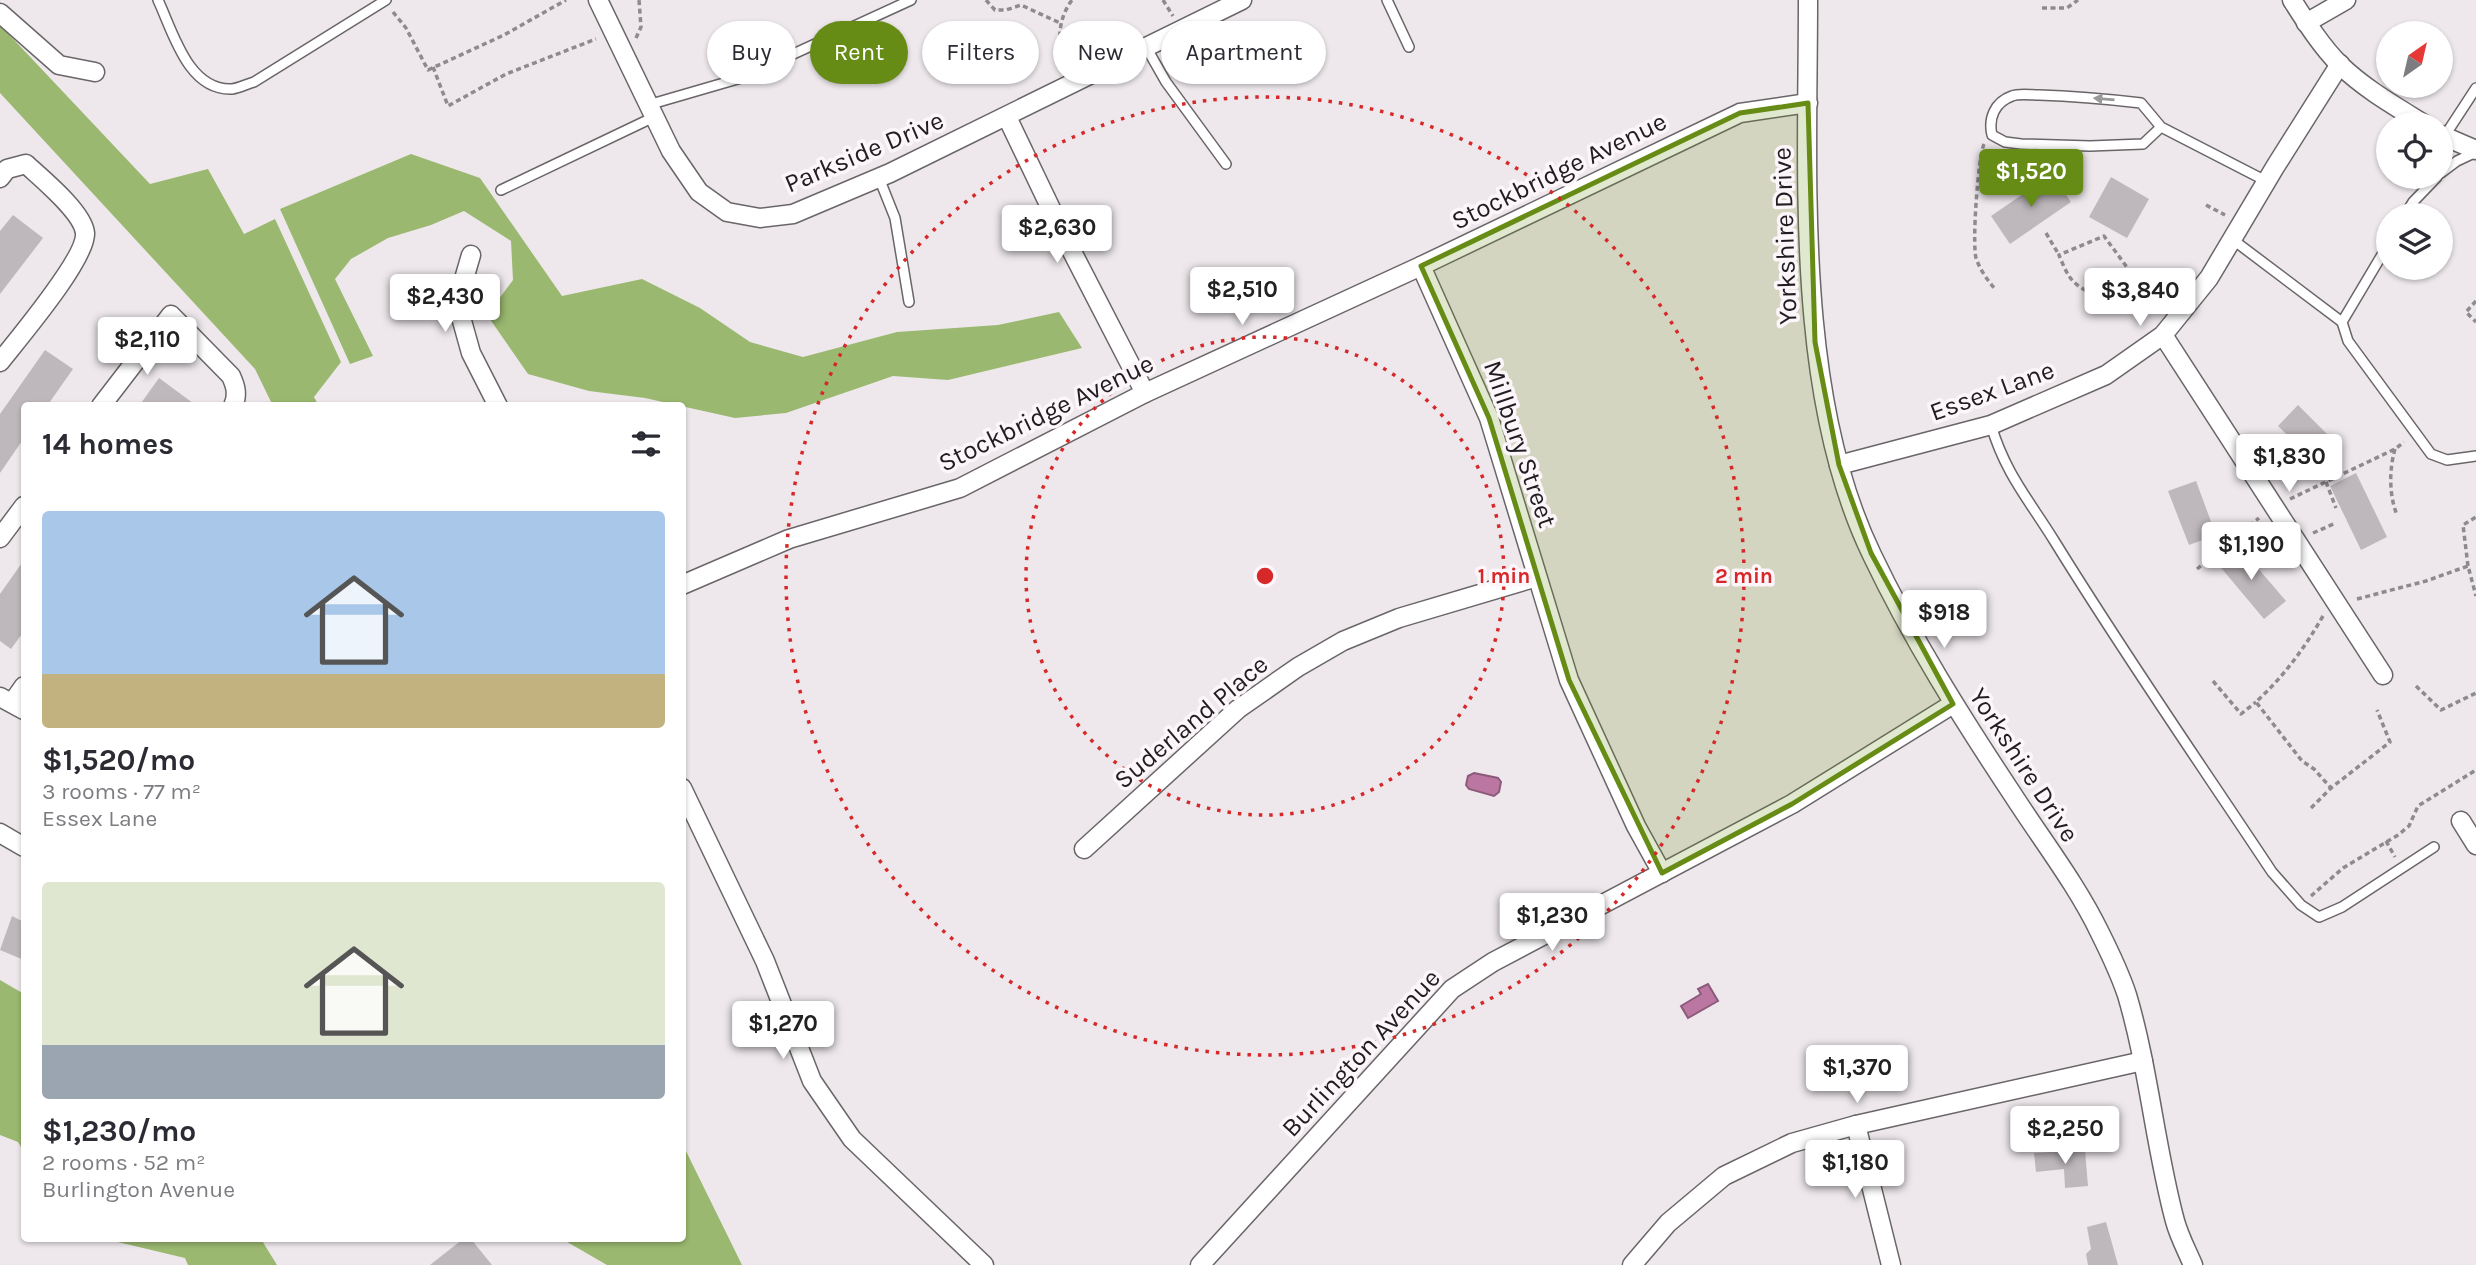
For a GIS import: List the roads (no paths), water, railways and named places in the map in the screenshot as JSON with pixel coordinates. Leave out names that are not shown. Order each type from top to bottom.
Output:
[{"type":"street","name":"Parkside Drive","points":[[598,0],[671,152],[699,192],[727,212],[760,218],[793,214],[879,178],[1073,84]]},
{"type":"street","name":"Parkside Drive","points":[[1147,47],[1241,0]]},
{"type":"street","name":"Yorkshire Drive","points":[[1808,0],[1809,227],[1815,342],[1839,465],[1871,553],[1953,705],[2099,931],[2126,993],[2143,1061],[2175,1224],[2193,1265]]},
{"type":"street","points":[[2292,0],[2306,23],[2340,64],[2371,91],[2405,112]]},
{"type":"street","points":[[2306,23],[2346,0]]},
{"type":"street","points":[[0,13],[59,65],[94,72]]},
{"type":"street","name":"Essex Lane","points":[[1839,465],[1992,425],[2106,375],[2163,335],[2209,278],[2340,64]]},
{"type":"street","name":"Stockbridge Avenue","points":[[686,583],[789,539],[960,488],[1144,393],[1420,267],[1740,113],[1808,103]]},
{"type":"street","points":[[1007,117],[1065,239],[1144,393]]},
{"type":"street","points":[[2453,141],[2476,151]]},
{"type":"street","points":[[0,178],[7,169],[26,164],[79,219],[85,232],[83,248],[61,282],[0,362]]},
{"type":"street","points":[[471,255],[457,303],[471,352],[496,402]]},
{"type":"street","name":"Millbury Street","points":[[1420,267],[1489,418],[1569,680],[1636,826],[1662,873]]},
{"type":"street","points":[[104,402],[171,314],[230,376],[236,386],[235,402]]},
{"type":"street","points":[[2163,335],[2383,674]]},
{"type":"street","points":[[0,538],[21,510]]},
{"type":"street","name":"Suderland Place","points":[[1084,849],[1238,709],[1298,667],[1343,641],[1399,618],[1537,577]]},
{"type":"street","name":"Burlington Avenue","points":[[1200,1265],[1452,989],[1493,962],[1792,804],[1953,705]]},
{"type":"street","points":[[686,796],[765,961],[812,1081],[852,1139],[984,1265]]},
{"type":"street","points":[[2462,821],[2476,845]]},
{"type":"street","points":[[0,834],[21,845]]},
{"type":"street","points":[[1632,1265],[1668,1223],[1724,1176],[1792,1143],[1856,1125],[2143,1061]]},
{"type":"street","points":[[1856,1125],[1891,1265]]},
{"type":"lane","points":[[159,0],[188,64],[199,78],[214,86],[234,89],[254,82],[385,1]]},
{"type":"lane","points":[[501,191],[651,111],[741,78],[911,0]]},
{"type":"lane","points":[[1387,0],[1409,47]]},
{"type":"lane","points":[[1147,49],[1166,82],[1226,164]]},
{"type":"lane","points":[[2453,121],[2476,88]]},
{"type":"lane","points":[[2161,127],[2143,144],[2090,146],[2012,143],[1992,135],[1990,125],[1993,112],[2000,102],[2014,94],[2141,103],[2161,127],[2266,181]]},
{"type":"lane","points":[[2453,165],[2476,151]]},
{"type":"lane","points":[[879,178],[895,218],[909,302]]},
{"type":"lane","points":[[2412,203],[2425,189]]},
{"type":"lane","points":[[2232,239],[2342,322],[2348,341],[2431,454],[2447,460],[2476,456]]},
{"type":"lane","points":[[2342,322],[2376,265]]},
{"type":"lane","points":[[1992,425],[1998,451],[2017,486],[2273,872],[2301,905],[2319,917],[2342,907],[2434,847]]}]
